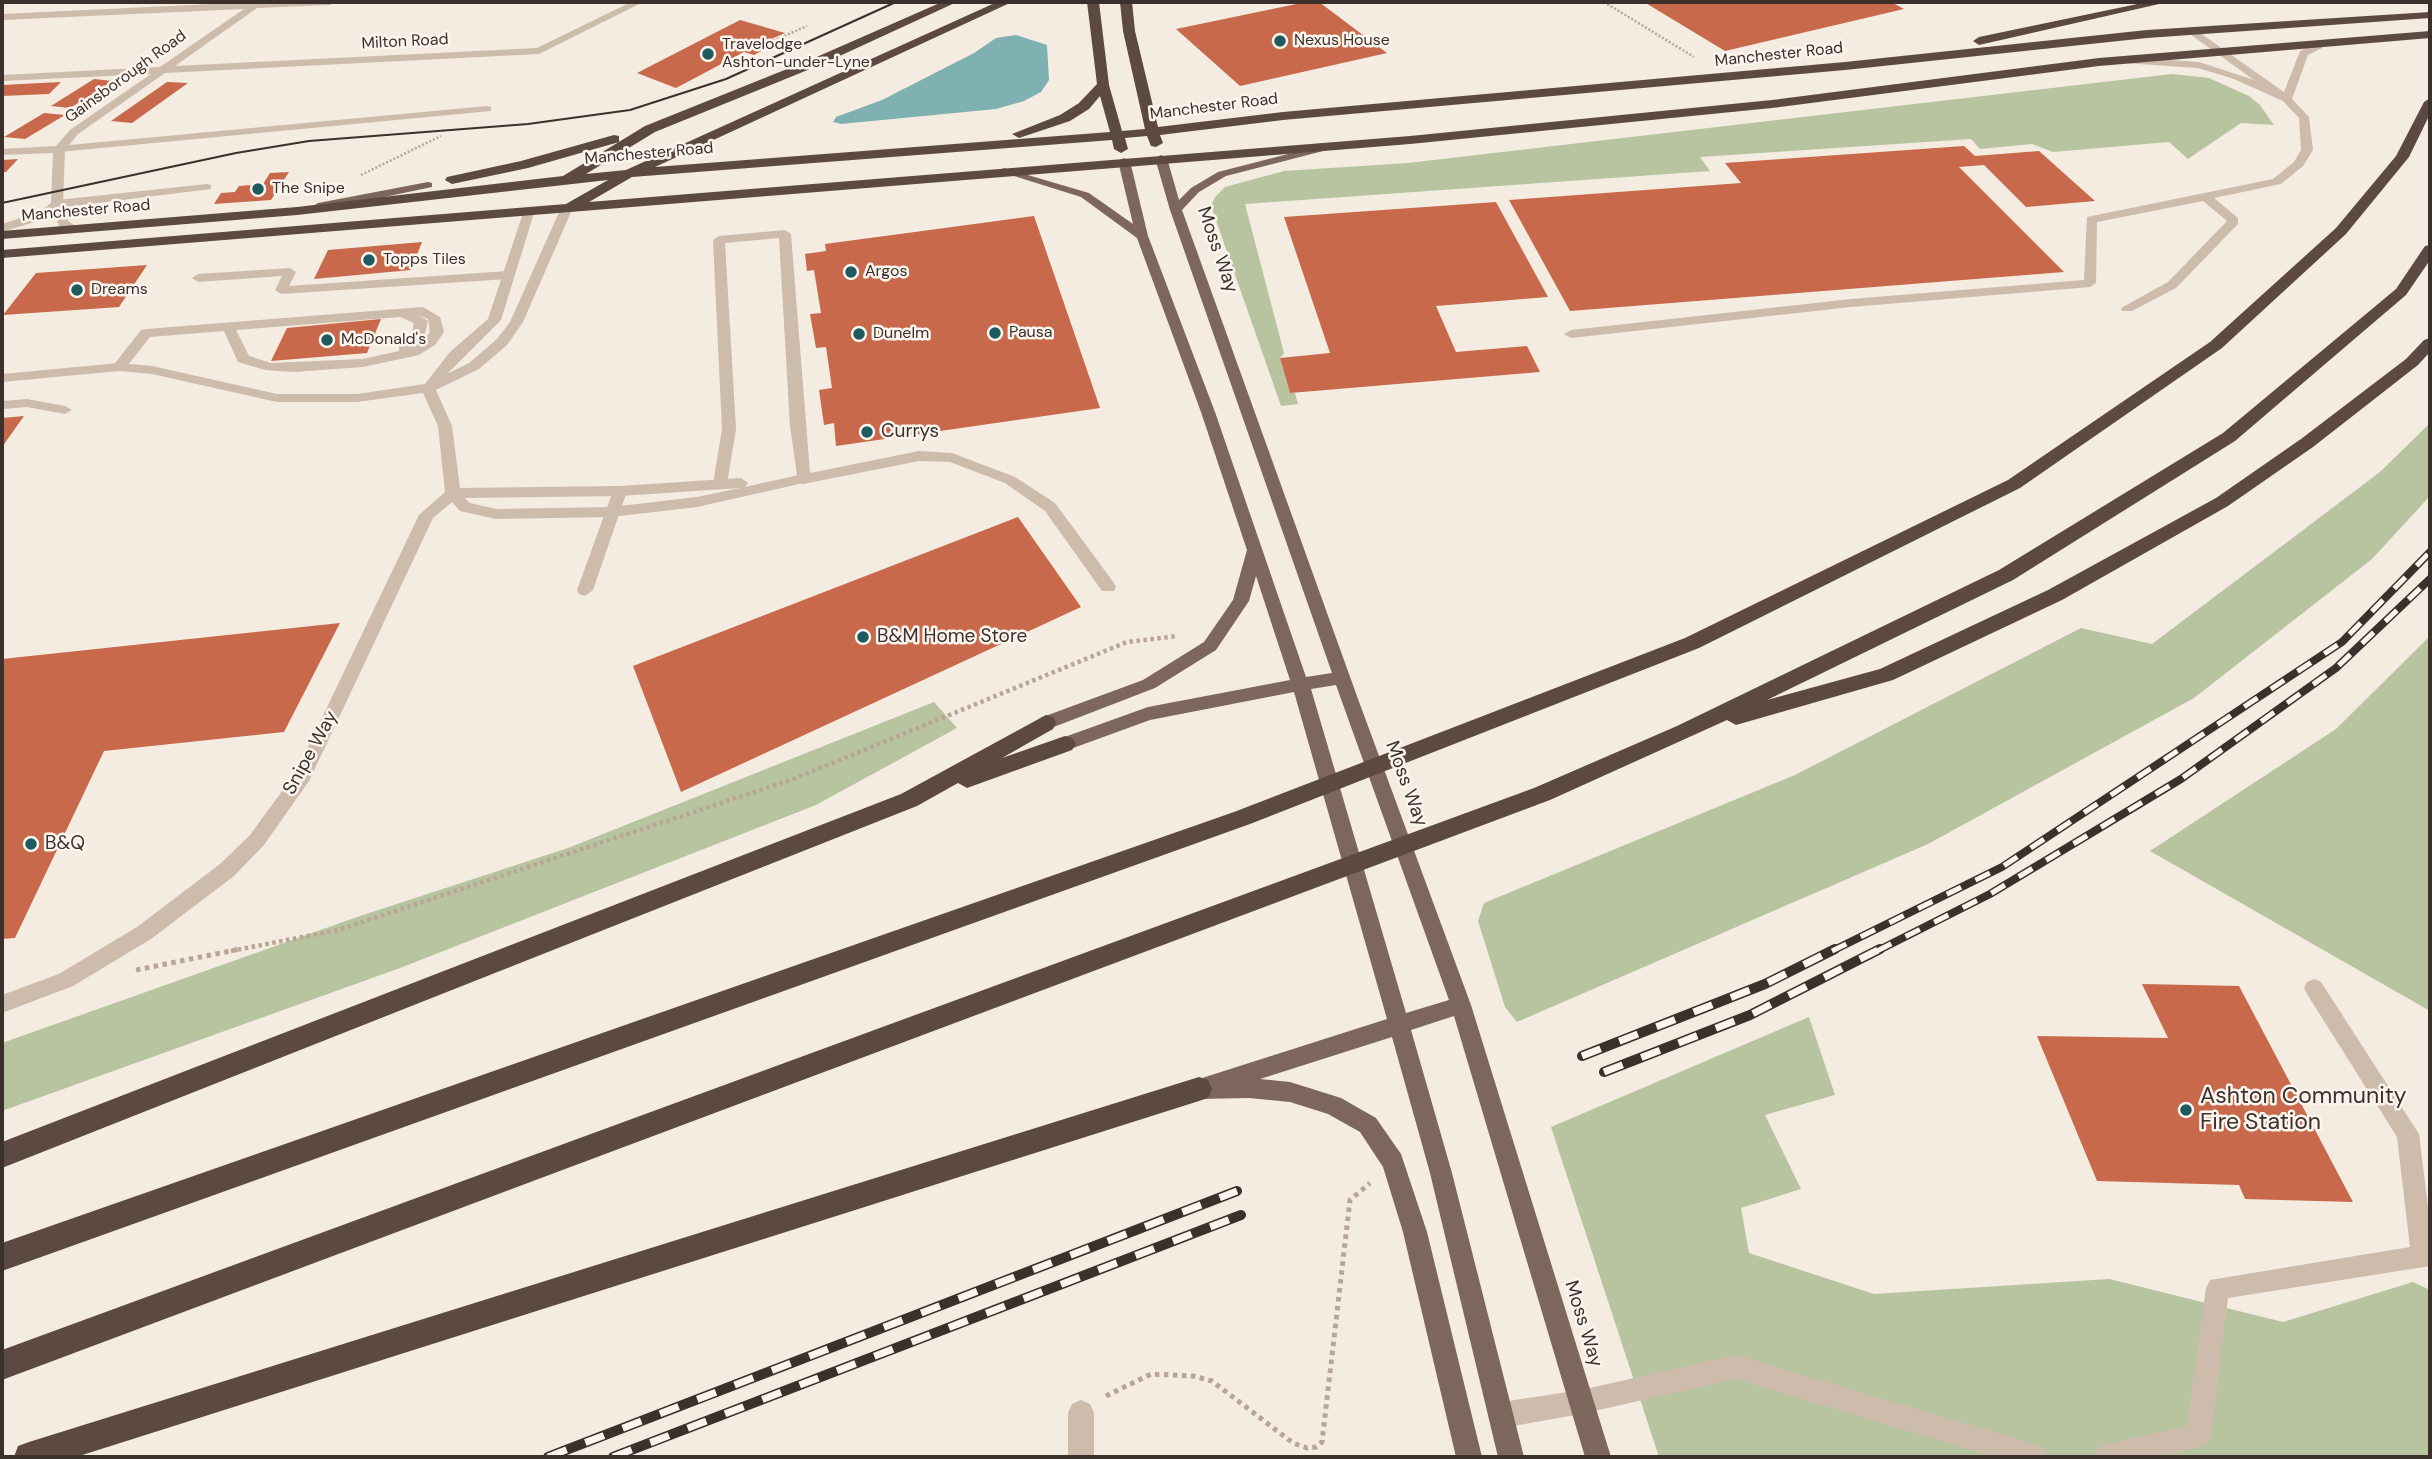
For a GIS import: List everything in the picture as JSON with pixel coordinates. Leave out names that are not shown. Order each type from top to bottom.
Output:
[{"type":"highway","points":[[428,185],[523,165],[650,129],[816,62],[951,2]]},
{"type":"highway","points":[[297,211],[502,198],[559,203],[566,210],[628,174],[1006,2]]},
{"type":"highway","points":[[1092,2],[1103,85],[1124,161]]},
{"type":"highway","name":"Moss Way","points":[[1126,2],[1131,42],[1161,158]]},
{"type":"highway","points":[[1902,59],[2162,2]]},
{"type":"highway","points":[[2171,2],[2166,10],[2173,18],[2190,30],[2216,37],[2322,34],[2386,37]]},
{"type":"highway","name":"Manchester Road","points":[[2,235],[297,211],[628,174],[1153,132],[1283,116],[1728,78],[2190,30],[2430,15]]},
{"type":"highway","points":[[1161,158],[1327,147],[1772,104],[2122,60],[2430,35]]},
{"type":"highway","points":[[2012,50],[2089,51],[2181,43],[2203,45],[2221,51]]},
{"type":"highway","points":[[970,148],[1065,118],[1084,106],[1103,85]]},
{"type":"highway","points":[[2,1257],[1229,823],[1692,643],[2014,484],[2216,345],[2342,231],[2402,157],[2430,102]]},
{"type":"highway","points":[[528,213],[565,180],[650,129]]},
{"type":"highway","name":"Manchester Road","points":[[2,254],[566,210],[1161,158]]},
{"type":"highway","points":[[2,1365],[1542,794],[1684,732],[2006,575],[2229,437],[2401,292],[2430,249]]},
{"type":"highway","points":[[1684,732],[1886,675],[2055,595],[2222,502],[2307,443],[2412,362],[2430,343]]},
{"type":"highway","points":[[909,800],[1046,723]]},
{"type":"highway","points":[[2,1155],[909,800],[1065,744]]},
{"type":"highway","points":[[29,1457],[1199,1089]]},
{"type":"main road","points":[[1177,210],[1195,190],[1222,174],[1327,147]]},
{"type":"main road","name":"Moss Way","points":[[1161,158],[1349,699],[1461,1005],[1598,1457]]},
{"type":"main road","points":[[1124,161],[1142,236],[1209,412],[1303,692],[1441,1173],[1511,1457]]},
{"type":"main road","points":[[1004,171],[1085,195],[1142,236]]},
{"type":"main road","points":[[297,211],[428,185]]},
{"type":"main road","points":[[1046,723],[1149,684],[1210,646],[1241,601],[1255,548]]},
{"type":"main road","points":[[1065,744],[1148,714],[1303,692],[1342,678]]},
{"type":"main road","points":[[1199,1089],[1461,1005]]},
{"type":"main road","points":[[1199,1089],[1249,1088],[1290,1092],[1333,1105],[1368,1125],[1394,1163],[1415,1232],[1469,1457]]},
{"type":"street","points":[[2,17],[330,2]]},
{"type":"street","name":"Milton Road","points":[[2,78],[539,51],[638,2]]},
{"type":"street","name":"Gainsborough Road","points":[[57,204],[59,149],[74,132],[257,4]]},
{"type":"street","points":[[1571,334],[1851,303],[2090,283],[2091,220],[2277,182],[2300,164],[2307,150],[2304,117],[2287,99],[2190,30]]},
{"type":"street","points":[[2287,99],[2304,54],[2318,46]]},
{"type":"street","points":[[2122,60],[2199,65],[2238,77],[2287,99]]},
{"type":"street","points":[[2,152],[487,109]]},
{"type":"street","points":[[2,228],[43,215],[57,204],[207,187]]},
{"type":"street","points":[[2127,308],[2172,285],[2234,221],[2206,197]]},
{"type":"street","points":[[57,204],[64,223],[73,230]]},
{"type":"street","points":[[2,378],[119,367],[152,370],[277,398],[357,398],[428,388],[474,366],[502,342],[516,322],[566,210]]},
{"type":"street","points":[[428,388],[456,355],[494,320],[528,213]]},
{"type":"street","points":[[720,484],[729,429],[719,240],[785,234],[797,426],[803,479]]},
{"type":"street","points":[[198,278],[290,272],[281,290],[508,275]]},
{"type":"street","points":[[119,367],[146,333],[399,312],[421,321],[416,343],[407,348],[270,367],[243,359],[229,328]]},
{"type":"street","points":[[428,388],[445,426],[453,493],[465,507],[496,514],[611,512],[697,502],[919,456],[952,458],[1010,480],[1050,507],[1108,587]]},
{"type":"street","points":[[2,405],[27,403],[65,410]]},
{"type":"street","points":[[453,493],[620,491],[803,479]]},
{"type":"street","points":[[585,590],[620,491]]},
{"type":"street","name":"Snipe Way","points":[[2,1004],[66,980],[144,933],[227,870],[257,840],[303,776],[427,515],[453,493]]},
{"type":"street","points":[[2107,1457],[2198,1436],[2218,1288],[2423,1257],[2408,1134],[2314,988]]},
{"type":"street","points":[[1502,1415],[1581,1402],[1736,1367],[2035,1457]]},
{"type":"street","points":[[1080,1457],[1081,1413]]},
{"type":"path","points":[[1604,2],[1728,78]]},
{"type":"path","points":[[766,44],[807,26]]},
{"type":"path","points":[[354,178],[441,135],[443,130]]},
{"type":"path","points":[[135,970],[338,930],[796,778],[1128,642],[1183,635]]},
{"type":"path","points":[[1081,1413],[1087,1405],[1151,1374],[1168,1373],[1212,1381],[1293,1443],[1307,1448],[1316,1447],[1322,1442],[1350,1200],[1378,1175]]},
{"type":"green space","points":[[2172,74],[2209,78],[2249,96],[2260,105],[2274,125],[2241,123],[2188,159],[2169,142],[2053,152],[2032,144],[1980,149],[1971,139],[1700,157],[1710,171],[1245,204],[1284,353],[1280,358],[1290,393],[1295,393],[1298,404],[1281,406],[1211,206],[1215,197],[1225,187],[1284,171],[1408,163]]},
{"type":"green space","points":[[2430,423],[2430,496],[2372,559],[2194,698],[1928,844],[1517,1022],[1505,1007],[1478,921],[1484,903],[1795,775],[2081,628],[2152,644],[2380,472]]},
{"type":"green space","points":[[2430,636],[2430,1011],[2150,851],[2336,729]]},
{"type":"green space","points":[[934,702],[957,728],[816,805],[400,968],[2,1111],[2,1043],[360,916],[568,848]]},
{"type":"green space","points":[[1809,1017],[1835,1095],[1765,1115],[1801,1189],[1741,1208],[1749,1253],[1874,1294],[2109,1279],[2283,1322],[2413,1282],[2430,1290],[2430,1457],[1659,1457],[1551,1127]]},
{"type":"water","points":[[1016,35],[1047,45],[1049,80],[1041,92],[1024,101],[996,109],[841,124],[833,122],[836,117],[882,100],[974,53],[996,38]]},
{"type":"building","name":"Nexus House","points":[[1306,2],[1319,2],[1387,53],[1240,86],[1176,29]]},
{"type":"building","points":[[1644,2],[1891,2],[1904,9],[1725,51]]},
{"type":"building","name":"Travelodge Ashton-under-Lyne","points":[[740,20],[785,33],[762,43],[771,46],[754,55],[744,52],[676,88],[637,73]]},
{"type":"building","points":[[94,79],[113,81],[70,108],[51,106]]},
{"type":"building","points":[[61,82],[49,94],[2,96],[2,85]]},
{"type":"building","points":[[167,82],[188,83],[132,123],[111,121]]},
{"type":"building","points":[[44,113],[65,115],[25,139],[4,137]]},
{"type":"building","points":[[1964,146],[1975,156],[2039,151],[2095,201],[2026,207],[1984,165],[1959,167],[2064,272],[1570,311],[1509,200],[1741,183],[1725,163]]},
{"type":"building","points":[[18,159],[6,172],[2,172],[2,160]]},
{"type":"building","name":"The Snipe","points":[[289,172],[271,200],[214,204],[221,193],[235,192],[239,186],[263,184],[270,173]]},
{"type":"building","points":[[1496,202],[1548,297],[1436,306],[1456,352],[1527,346],[1540,372],[1290,393],[1280,358],[1330,353],[1284,217]]},
{"type":"building","points":[[1034,216],[1100,408],[836,446],[834,423],[824,425],[819,390],[832,388],[826,347],[816,348],[810,314],[821,313],[814,270],[807,271],[805,254],[826,251],[825,244]]},
{"type":"building","name":"Topps Tiles","points":[[422,242],[411,270],[314,279],[328,250]]},
{"type":"building","name":"Dreams","points":[[147,265],[119,307],[3,315],[36,273]]},
{"type":"building","name":"McDonald's","points":[[381,319],[367,353],[271,361],[287,328]]},
{"type":"building","points":[[24,416],[2,447],[2,418]]},
{"type":"building","name":"B&M Home Store","points":[[1018,517],[1081,607],[681,792],[633,666]]},
{"type":"building","name":"B&Q","points":[[340,623],[284,732],[104,751],[15,938],[2,939],[2,659]]},
{"type":"building","name":"Ashton Community Fire Station","points":[[2142,984],[2239,986],[2353,1202],[2245,1199],[2239,1185],[2097,1181],[2037,1036],[2168,1038]]},
{"type":"tram line","points":[[2,203],[236,153],[309,141],[528,124],[630,110],[726,79],[896,2]]},
{"type":"railway","points":[[1832,951],[2002,867],[2342,642],[2430,552]]},
{"type":"railway","points":[[1877,951],[1990,894],[2181,779],[2336,668],[2430,579]]},
{"type":"railway","points":[[1582,1056],[1765,984],[1835,949]]},
{"type":"railway","points":[[1604,1072],[1750,1015],[1880,949]]},
{"type":"railway","points":[[548,1457],[1237,1191]]},
{"type":"railway","points":[[613,1457],[1241,1215]]},
{"type":"place","name":"Nexus House","points":[[1280,41]]},
{"type":"place","name":"Travelodge Ashton-under-Lyne","points":[[708,54]]},
{"type":"place","name":"The Snipe","points":[[258,189]]},
{"type":"place","name":"Topps Tiles","points":[[369,260]]},
{"type":"place","name":"Argos","points":[[851,272]]},
{"type":"place","name":"Dreams","points":[[77,290]]},
{"type":"place","name":"Pausa","points":[[995,333]]},
{"type":"place","name":"Dunelm","points":[[859,334]]},
{"type":"place","name":"McDonald's","points":[[327,340]]},
{"type":"place","name":"Currys","points":[[867,432]]},
{"type":"place","name":"B&M Home Store","points":[[863,637]]},
{"type":"place","name":"B&Q","points":[[31,844]]},
{"type":"place","name":"Ashton Community Fire Station","points":[[2186,1110]]}]
